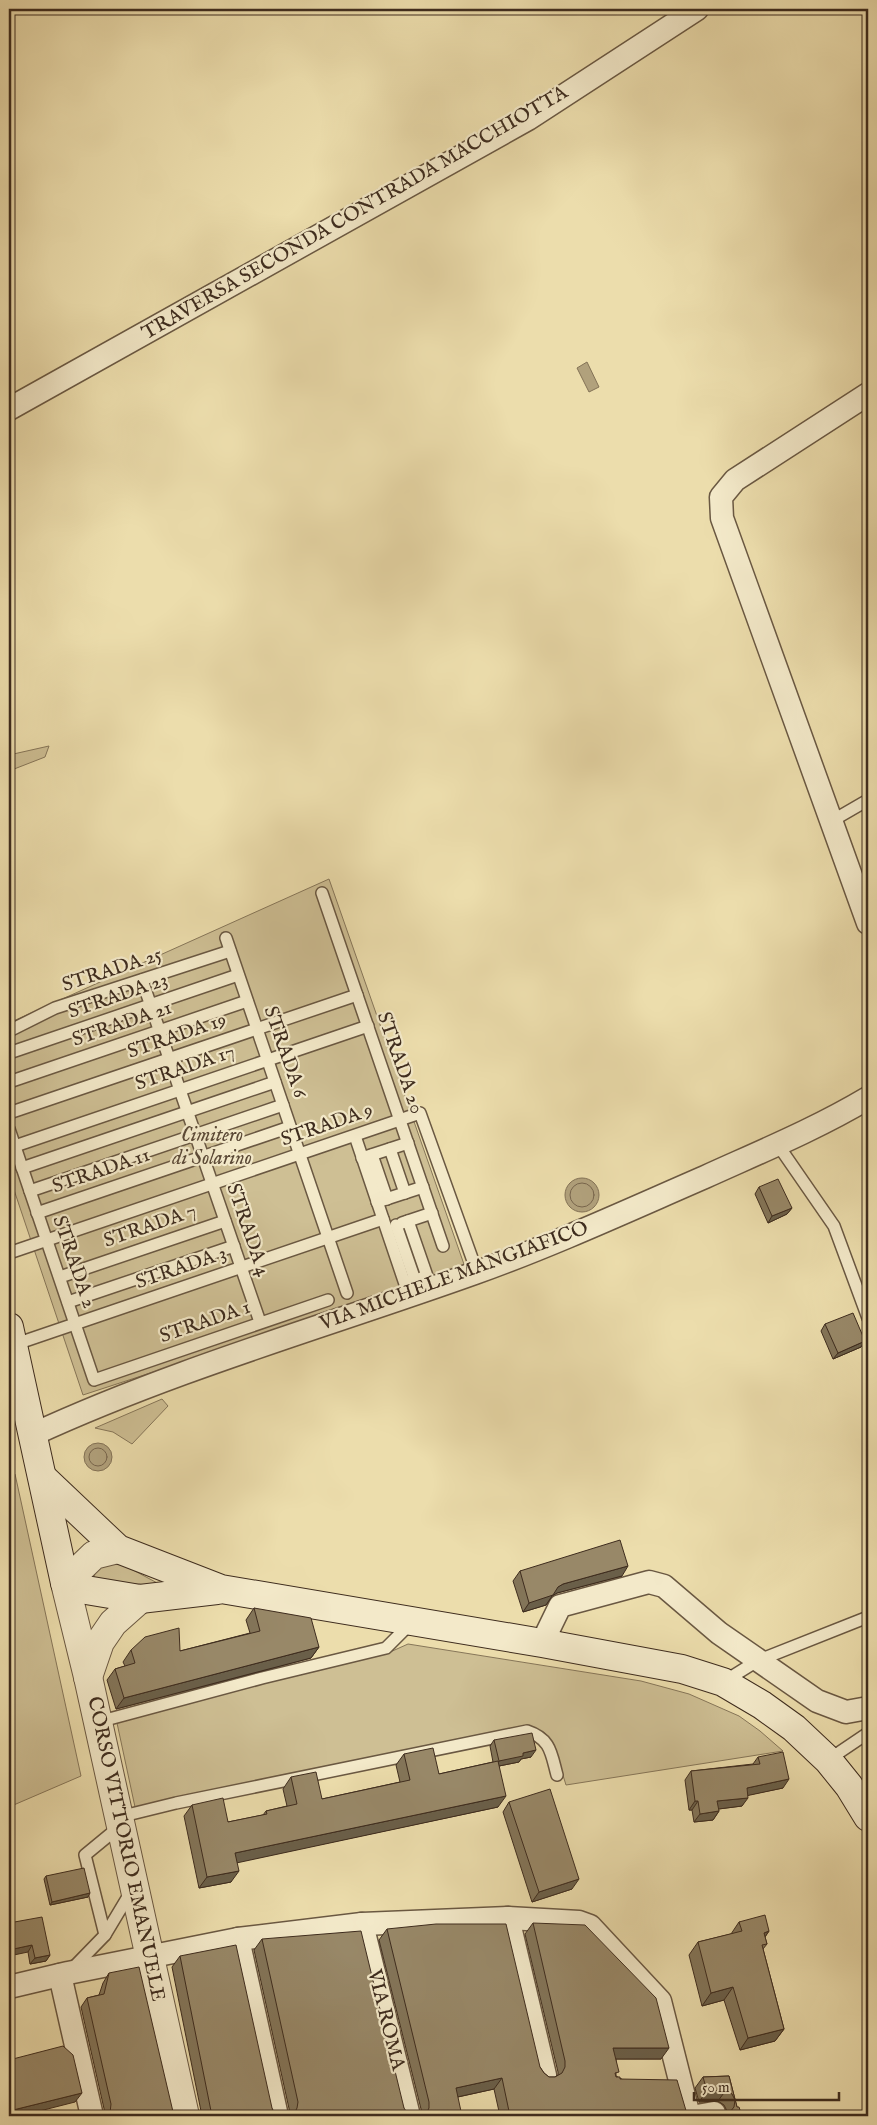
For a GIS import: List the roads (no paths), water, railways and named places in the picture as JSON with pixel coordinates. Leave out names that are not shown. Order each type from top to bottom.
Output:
[{"type":"main road","name":"CORSO VITTORIO EMANUELE","points":[[11,1336],[184,2116]]},
{"type":"main road","points":[[43,1478],[118,1549],[221,1589],[542,1643],[682,1669],[723,1682],[762,1705],[794,1728],[828,1760],[849,1786],[868,1817]]},
{"type":"main road","points":[[118,1549],[94,1555],[65,1583],[86,1590],[140,1599],[221,1589]]},
{"type":"main road","points":[[88,1677],[100,1642],[113,1623],[140,1599]]},
{"type":"street","name":"TRAVERSA SECONDA CONTRADA MACCHIOTTA","points":[[9,409],[528,119],[696,9]]},
{"type":"street","points":[[868,394],[735,480],[721,496],[722,518],[868,923]]},
{"type":"street","name":"VIA MICHELE MANGIAFICO","points":[[32,1435],[94,1406],[188,1371],[477,1272],[603,1222],[778,1145],[868,1098]]},
{"type":"street","points":[[542,1643],[560,1606],[649,1582],[664,1586],[707,1624],[817,1701],[846,1712],[868,1708]]},
{"type":"street","points":[[508,1918],[545,2075]]},
{"type":"street","points":[[9,1988],[64,1974],[238,1939],[362,1924],[508,1918],[578,1922],[590,1926],[660,2001],[689,2116]]},
{"type":"street","name":"VIA ROMA","points":[[362,1924],[409,2116]]},
{"type":"street","points":[[238,1939],[277,2116]]},
{"type":"street","points":[[64,1974],[92,2116]]},
{"type":"lane","points":[[830,822],[868,800]]},
{"type":"lane","name":"STRADA 20","points":[[322,893],[443,1246]]},
{"type":"lane","name":"STRADA 6","points":[[226,938],[347,1292]]},
{"type":"lane","name":"STRADA 25","points":[[9,1031],[55,1008],[230,951]]},
{"type":"lane","name":"STRADA 23","points":[[9,1053],[238,975]]},
{"type":"lane","name":"STRADA 4","points":[[142,980],[260,1322]]},
{"type":"lane","name":"STRADA 19","points":[[9,1113],[357,995]]},
{"type":"lane","name":"STRADA 21","points":[[9,1082],[247,1001]]},
{"type":"lane","name":"STRADA 17","points":[[15,1146],[368,1026]]},
{"type":"lane","points":[[22,1168],[275,1082]]},
{"type":"lane","points":[[30,1191],[283,1105]]},
{"type":"lane","name":"STRADA 9","points":[[9,1253],[420,1112],[477,1272]]},
{"type":"lane","name":"STRADA 11","points":[[37,1213],[290,1127]]},
{"type":"lane","name":"STRADA 2","points":[[9,1129],[94,1380]]},
{"type":"lane","points":[[354,1136],[367,1157],[410,1282],[427,1276],[408,1221]]},
{"type":"lane","points":[[367,1157],[408,1143]]},
{"type":"lane","points":[[778,1145],[834,1226],[868,1318]]},
{"type":"lane","points":[[390,1149],[405,1193]]},
{"type":"lane","points":[[382,1200],[423,1186]]},
{"type":"lane","name":"STRADA 3","points":[[11,1336],[76,1323],[328,1238],[408,1221],[432,1213]]},
{"type":"lane","name":"STRADA 7","points":[[60,1277],[225,1221]]},
{"type":"lane","points":[[68,1302],[234,1246]]},
{"type":"lane","name":"STRADA 1","points":[[94,1380],[328,1300]]},
{"type":"lane","points":[[723,1682],[757,1660],[868,1616]]},
{"type":"lane","points":[[98,1722],[262,1678],[386,1648],[412,1621]]},
{"type":"lane","points":[[105,1935],[85,1855],[120,1822],[176,1803],[527,1731],[547,1742],[558,1775]]},
{"type":"lane","points":[[828,1760],[868,1733]]},
{"type":"lane","points":[[64,1974],[105,1935],[134,1887]]},
{"type":"water","points":[[587,362],[599,387],[589,392],[577,368]]},
{"type":"water","points":[[582,1178],[589,1179],[594,1183],[598,1188],[598,1202],[594,1207],[589,1211],[582,1212],[575,1211],[570,1207],[566,1202],[565,1195],[566,1188],[570,1183],[575,1179]]},
{"type":"water","points":[[98,1443],[108,1447],[112,1457],[108,1467],[98,1471],[88,1467],[84,1457],[88,1447]]},
{"type":"park label","name":"Cimitero di Solarino","points":[[212,1146]]}]
